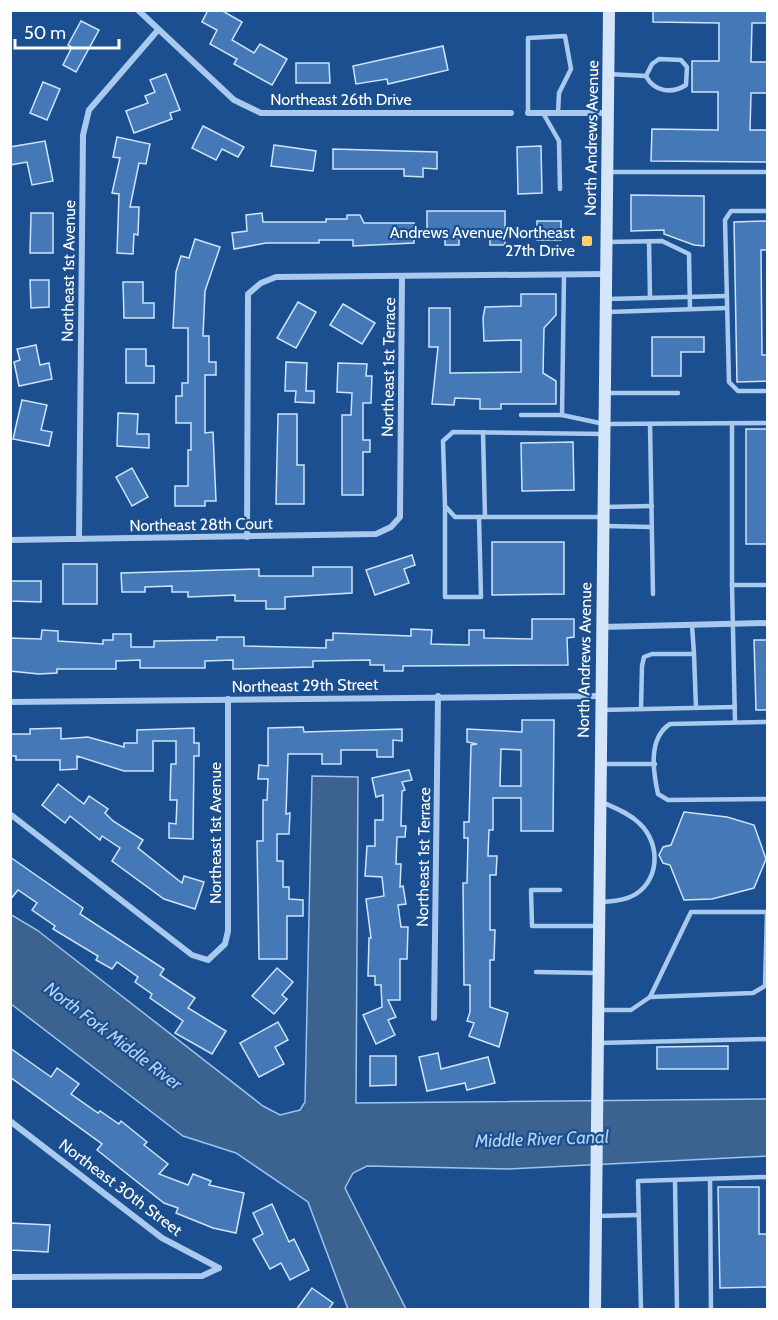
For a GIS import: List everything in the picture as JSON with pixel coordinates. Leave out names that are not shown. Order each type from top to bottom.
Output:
[{"type":"main road","name":"North Andrews Avenue","points":[[595,1310],[609,10]]},
{"type":"street","name":"Northeast 26th Drive","points":[[138,10],[234,100],[261,113],[511,113]]},
{"type":"street","name":"Northeast 1st Avenue","points":[[79,539],[82,135],[89,110],[158,30]]},
{"type":"street","points":[[528,113],[608,113]]},
{"type":"street","points":[[247,537],[248,294],[261,283],[276,277],[606,274]]},
{"type":"street","name":"Northeast 1st Terrace","points":[[391,527],[400,517],[402,276]]},
{"type":"street","name":"Northeast 28th Court","points":[[10,540],[376,534],[391,527]]},
{"type":"street","points":[[601,627],[768,623]]},
{"type":"street","name":"Northeast 1st Terrace","points":[[434,1018],[438,696]]},
{"type":"street","name":"Northeast 29th Street","points":[[10,702],[600,696]]},
{"type":"street","name":"Northeast 1st Avenue","points":[[10,814],[192,955],[208,960],[225,944],[228,931],[228,699]]},
{"type":"street","name":"Northeast 30th Street","points":[[10,1121],[162,1238],[219,1268],[202,1276],[10,1277]]},
{"type":"lane","points":[[528,113],[528,38],[565,36],[571,69],[559,93],[558,113]]},
{"type":"lane","points":[[659,59],[672,59],[681,60],[687,67],[688,77],[686,85],[679,90],[658,89],[650,84],[646,76],[652,64],[659,59]]},
{"type":"lane","points":[[608,74],[646,76]]},
{"type":"lane","points":[[543,113],[559,141],[560,189]]},
{"type":"lane","points":[[607,172],[768,172]]},
{"type":"lane","points":[[768,211],[731,211],[725,220],[729,382],[738,391],[768,391]]},
{"type":"lane","points":[[606,242],[662,242],[689,254],[690,309]]},
{"type":"lane","points":[[649,242],[650,298]]},
{"type":"lane","points":[[562,415],[564,276]]},
{"type":"lane","points":[[606,299],[728,296]]},
{"type":"lane","points":[[605,312],[728,308]]},
{"type":"lane","points":[[604,393],[678,393]]},
{"type":"lane","points":[[521,415],[562,415],[604,429]]},
{"type":"lane","points":[[732,423],[732,624],[735,722]]},
{"type":"lane","points":[[483,432],[482,597],[445,597],[443,441],[453,432],[604,429],[650,424],[768,423]]},
{"type":"lane","points":[[650,424],[653,594]]},
{"type":"lane","points":[[444,506],[455,517],[482,517],[603,516],[652,506]]},
{"type":"lane","points":[[603,516],[652,527]]},
{"type":"lane","points":[[732,585],[768,585]]},
{"type":"lane","points":[[692,625],[696,708]]},
{"type":"lane","points":[[641,709],[644,657],[652,654],[694,654]]},
{"type":"lane","points":[[600,711],[735,707]]},
{"type":"lane","points":[[768,722],[670,724],[660,730],[655,743],[658,794],[668,800],[768,798]]},
{"type":"lane","points":[[600,764],[655,764]]},
{"type":"lane","points":[[599,902],[628,898],[642,890],[652,876],[655,862],[649,836],[640,823],[600,801]]},
{"type":"lane","points":[[560,890],[531,890],[531,926],[599,926]]},
{"type":"lane","points":[[598,1010],[631,1011],[650,997],[691,912],[767,912],[765,986],[753,993],[650,997]]},
{"type":"lane","points":[[536,972],[598,973]]},
{"type":"lane","points":[[598,1043],[768,1039]]},
{"type":"lane","points":[[641,1310],[638,1181],[768,1177]]},
{"type":"lane","points":[[710,1179],[711,1310]]},
{"type":"lane","points":[[675,1180],[677,1310]]},
{"type":"lane","points":[[597,1216],[639,1215]]},
{"type":"water","points":[[312,776],[358,777],[356,1103],[767,1099],[767,1156],[508,1169],[367,1166],[353,1173],[345,1188],[406,1309],[348,1309],[308,1202],[236,1153],[183,1136],[11,1004],[10,914],[37,930],[263,1106],[280,1115],[300,1110],[305,1102]]},
{"type":"building","points":[[208,10],[221,10],[242,22],[232,40],[254,53],[260,44],[287,59],[272,85],[234,64],[237,59],[210,44],[217,30],[202,22]]},
{"type":"building","points":[[653,10],[768,10],[768,23],[752,23],[751,62],[768,62],[768,93],[751,93],[750,130],[768,130],[768,162],[651,161],[652,129],[718,130],[718,92],[692,92],[692,61],[719,61],[719,23],[653,22]]},
{"type":"building","points":[[81,21],[99,30],[76,72],[63,65],[72,47],[68,45]]},
{"type":"building","points":[[443,46],[448,70],[388,84],[387,79],[356,84],[353,66]]},
{"type":"building","points":[[296,63],[329,63],[330,83],[296,83]]},
{"type":"building","points":[[166,74],[180,110],[170,113],[172,119],[134,133],[126,111],[148,103],[145,96],[155,92],[150,80]]},
{"type":"building","points":[[43,82],[60,89],[47,120],[30,113]]},
{"type":"building","points":[[203,126],[244,147],[238,157],[222,149],[216,160],[192,148]]},
{"type":"building","points":[[117,137],[150,144],[146,164],[139,163],[130,207],[139,207],[138,235],[134,234],[133,254],[117,253],[119,194],[112,193],[120,158],[113,157]]},
{"type":"building","points":[[45,141],[53,181],[32,185],[27,162],[10,165],[10,147]]},
{"type":"building","points":[[274,145],[316,151],[313,171],[271,166]]},
{"type":"building","points":[[541,146],[542,193],[518,194],[517,147]]},
{"type":"building","points":[[333,149],[437,152],[437,169],[423,168],[423,177],[404,176],[404,169],[333,169]]},
{"type":"building","points":[[631,195],[704,196],[704,246],[694,245],[664,234],[664,230],[631,231]]},
{"type":"building","points":[[427,211],[505,211],[505,245],[490,245],[490,236],[459,236],[459,245],[445,245],[445,231],[427,231]]},
{"type":"building","points":[[31,213],[53,213],[53,253],[30,253]]},
{"type":"building","points":[[262,213],[263,222],[326,222],[326,219],[347,219],[347,215],[360,215],[364,223],[414,223],[414,243],[353,246],[353,240],[319,240],[319,243],[266,243],[234,249],[232,233],[247,231],[246,215]]},
{"type":"building","points":[[537,221],[561,221],[561,240],[537,240]]},
{"type":"building","points":[[768,221],[768,250],[761,250],[762,355],[768,355],[768,381],[737,382],[734,222]]},
{"type":"building","points":[[195,239],[220,247],[205,291],[203,336],[209,336],[209,362],[216,362],[216,375],[205,375],[205,433],[213,432],[216,501],[205,501],[205,506],[175,506],[175,486],[188,486],[188,450],[191,450],[191,423],[176,423],[176,396],[182,396],[182,383],[188,383],[188,328],[173,328],[176,272],[181,256],[189,258]]},
{"type":"building","points":[[30,280],[49,280],[49,307],[31,308]]},
{"type":"building","points":[[123,282],[143,282],[143,303],[154,303],[154,318],[124,318]]},
{"type":"building","points":[[521,294],[556,294],[556,315],[544,328],[543,373],[556,381],[556,404],[501,404],[501,409],[480,409],[480,399],[455,398],[454,405],[432,404],[438,347],[429,347],[429,308],[450,308],[450,373],[521,372],[521,340],[484,341],[483,318],[485,307],[521,306]]},
{"type":"building","points":[[298,302],[316,312],[296,348],[277,338]]},
{"type":"building","points":[[343,304],[375,323],[362,344],[330,325]]},
{"type":"building","points":[[652,337],[704,337],[704,352],[681,352],[681,376],[652,376]]},
{"type":"building","points":[[36,345],[40,365],[49,363],[52,379],[19,386],[14,362],[20,360],[17,349]]},
{"type":"building","points":[[126,349],[146,349],[146,366],[154,366],[154,383],[126,383]]},
{"type":"building","points":[[286,362],[307,363],[306,391],[314,391],[314,403],[295,402],[296,391],[285,391]]},
{"type":"building","points":[[338,363],[367,364],[366,376],[372,376],[371,403],[363,403],[363,440],[370,440],[370,452],[363,452],[363,495],[342,495],[342,415],[351,415],[352,393],[337,392]]},
{"type":"building","points":[[22,400],[47,405],[41,430],[52,432],[49,446],[13,439]]},
{"type":"building","points":[[118,413],[138,414],[137,434],[149,434],[149,448],[117,446]]},
{"type":"building","points":[[278,414],[297,414],[297,465],[304,465],[304,504],[276,504]]},
{"type":"building","points":[[746,429],[768,429],[768,544],[746,544]]},
{"type":"building","points":[[573,442],[574,490],[522,491],[521,443]]},
{"type":"building","points":[[132,468],[148,497],[132,506],[116,477]]},
{"type":"building","points":[[492,542],[564,542],[564,594],[492,595]]},
{"type":"building","points":[[412,555],[415,565],[404,569],[409,583],[375,595],[366,570]]},
{"type":"building","points":[[63,564],[97,564],[97,604],[63,604]]},
{"type":"building","points":[[313,567],[352,567],[352,593],[285,597],[285,609],[266,609],[266,601],[235,601],[235,595],[188,597],[188,592],[172,592],[172,586],[145,587],[145,592],[122,592],[121,573],[259,569],[259,576],[313,576]]},
{"type":"building","points":[[10,581],[41,581],[41,602],[10,601]]},
{"type":"building","points":[[532,619],[574,619],[574,637],[567,638],[568,665],[403,666],[403,671],[384,671],[384,665],[370,665],[370,660],[313,661],[313,667],[233,669],[233,660],[205,661],[205,668],[140,668],[140,660],[116,661],[116,669],[57,669],[57,673],[39,674],[10,671],[10,638],[41,639],[42,630],[58,631],[58,641],[103,644],[103,640],[113,640],[113,634],[131,634],[131,647],[154,647],[154,641],[244,637],[244,646],[326,648],[326,640],[333,640],[333,633],[411,636],[411,629],[432,630],[431,644],[469,645],[469,630],[484,630],[484,638],[532,639]]},
{"type":"building","points":[[754,640],[768,640],[768,710],[756,710]]},
{"type":"building","points":[[522,720],[554,720],[553,831],[521,831],[521,798],[493,798],[493,830],[489,830],[488,856],[497,856],[496,875],[490,875],[490,930],[495,930],[494,960],[490,960],[490,1007],[508,1013],[499,1047],[469,1036],[474,1023],[467,1021],[470,1012],[470,985],[464,985],[463,883],[467,883],[468,838],[464,838],[464,822],[469,822],[471,745],[477,744],[467,742],[467,729],[522,732]],"holes":[[[501,749],[521,750],[521,786],[500,786]]]},
{"type":"building","points":[[303,727],[304,732],[402,729],[402,741],[393,740],[393,757],[377,757],[377,750],[341,750],[341,764],[322,764],[322,754],[288,754],[286,814],[290,813],[289,834],[277,834],[277,861],[283,861],[283,887],[289,887],[289,899],[303,900],[303,916],[287,916],[287,959],[259,959],[257,841],[263,841],[263,800],[267,800],[268,779],[258,779],[259,765],[268,766],[268,728]]},
{"type":"building","points":[[61,728],[61,739],[88,737],[124,747],[124,743],[137,743],[137,730],[194,728],[194,743],[199,743],[199,756],[194,756],[193,839],[169,838],[169,823],[176,824],[177,800],[170,800],[171,764],[176,764],[176,741],[153,741],[153,771],[124,771],[77,756],[77,769],[60,770],[60,760],[16,760],[16,756],[10,756],[10,734],[30,734],[30,729]]},
{"type":"building","points":[[409,770],[412,780],[402,782],[405,790],[402,791],[401,826],[406,826],[405,837],[397,837],[396,864],[401,864],[400,887],[403,886],[406,904],[398,905],[401,927],[408,927],[407,959],[400,959],[400,1000],[388,1000],[396,1017],[388,1020],[395,1035],[376,1044],[363,1015],[382,1007],[381,985],[375,985],[375,976],[368,976],[369,938],[371,938],[366,899],[384,896],[382,877],[365,876],[367,846],[375,846],[375,820],[383,820],[383,795],[376,797],[372,778]]},
{"type":"building","points":[[58,784],[84,804],[89,796],[108,809],[105,813],[113,821],[143,840],[138,848],[182,883],[184,876],[204,882],[195,909],[164,899],[112,861],[120,848],[102,836],[100,840],[70,816],[65,823],[42,805]]},
{"type":"building","points":[[684,812],[727,817],[754,825],[766,859],[754,888],[712,899],[684,900],[670,865],[663,863],[659,855],[663,847],[671,845]]},
{"type":"building","points":[[10,857],[83,908],[80,914],[164,969],[160,975],[195,998],[188,1008],[226,1031],[212,1054],[175,1033],[183,1021],[150,998],[152,994],[135,982],[138,977],[117,962],[112,969],[96,960],[98,956],[53,929],[55,926],[32,910],[37,903],[18,890],[10,900]]},
{"type":"building","points":[[277,968],[293,982],[282,995],[287,999],[274,1014],[252,996]]},
{"type":"building","points":[[278,1022],[288,1040],[275,1047],[284,1064],[259,1077],[240,1043]]},
{"type":"building","points":[[728,1046],[728,1069],[657,1069],[657,1047]]},
{"type":"building","points":[[10,1048],[51,1077],[57,1068],[79,1084],[71,1094],[98,1113],[100,1111],[119,1124],[121,1121],[147,1142],[144,1145],[168,1164],[159,1174],[188,1185],[193,1174],[211,1181],[209,1185],[244,1193],[236,1233],[213,1228],[176,1213],[178,1208],[164,1203],[97,1150],[102,1144],[10,1077]]},
{"type":"building","points":[[438,1053],[441,1069],[488,1057],[495,1083],[467,1090],[465,1083],[427,1091],[419,1057]]},
{"type":"building","points":[[370,1056],[396,1056],[396,1085],[370,1086]]},
{"type":"building","points":[[718,1187],[759,1187],[759,1234],[768,1234],[768,1287],[720,1288]]},
{"type":"building","points":[[272,1204],[289,1242],[294,1239],[309,1270],[290,1280],[281,1263],[270,1269],[253,1239],[263,1234],[253,1213]]},
{"type":"building","points":[[10,1223],[50,1225],[48,1252],[10,1250]]},
{"type":"building","points":[[312,1288],[333,1303],[328,1310],[296,1310]]},
{"type":"place","name":"Andrews Avenue/Northeast 27th Drive","points":[[587,241]]},
{"type":"water label","name":"North Fork Middle River","points":[[113,1036]]},
{"type":"water label","name":"Middle River Canal","points":[[542,1139]]}]
